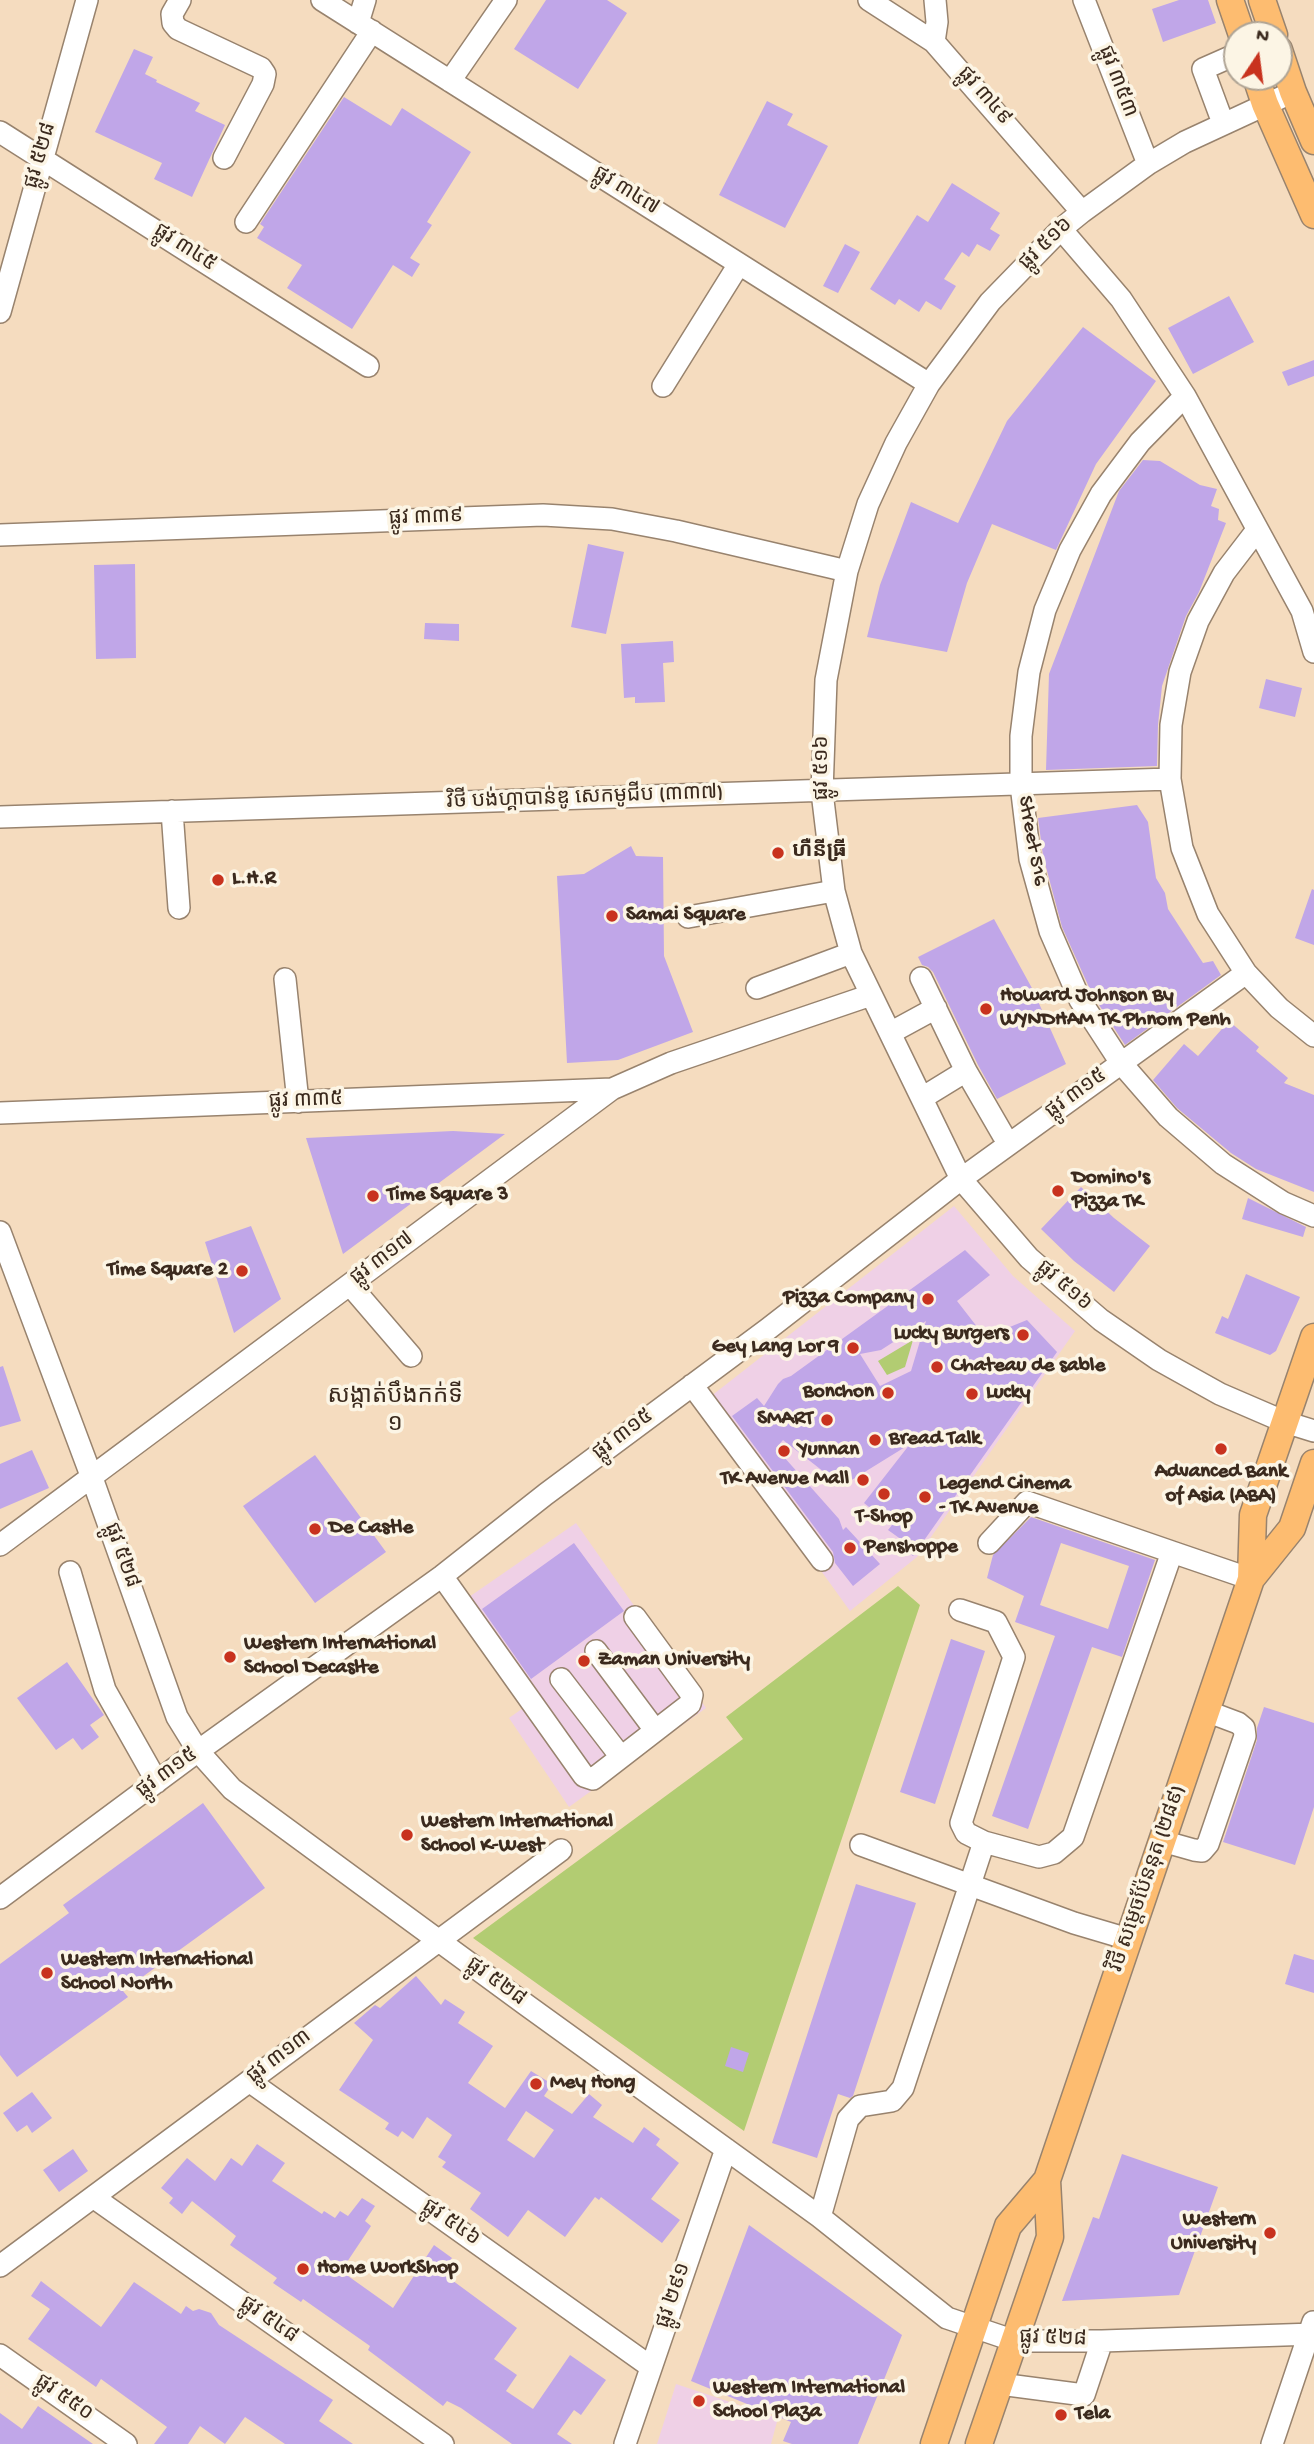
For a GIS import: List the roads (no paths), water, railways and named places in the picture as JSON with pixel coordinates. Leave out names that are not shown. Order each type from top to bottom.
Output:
[{"type":"main road","points":[[1230,0],[1237,21]]},
{"type":"main road","points":[[1262,0],[1269,21]]},
{"type":"main road","points":[[1261,91],[1314,215]]},
{"type":"main road","points":[[1293,92],[1314,141]]},
{"type":"main road","name":"វិថី សម្តេចប៉ែននុត (២៨៩)","points":[[979,2444],[1049,2237],[1047,2180],[1251,1578],[1253,1515],[1314,1337]]},
{"type":"main road","name":"វិថី សម្តេចប៉ែននុត (២៨៩)","points":[[1251,1578],[1307,1506],[1314,1463]]},
{"type":"main road","name":"វិថី សម្តេចប៉ែននុត (២៨៩)","points":[[934,2444],[1008,2226],[1047,2180]]},
{"type":"street","name":"ផ្លូវ ៥២៨","points":[[0,312],[87,0]]},
{"type":"street","points":[[180,0],[172,14],[177,29],[261,68],[265,74],[224,158]]},
{"type":"street","name":"ផ្លូវ ៣៤៧","points":[[322,0],[929,384]]},
{"type":"street","points":[[246,222],[365,27],[365,0]]},
{"type":"street","points":[[450,81],[506,0]]},
{"type":"street","name":"ផ្លូវ ៣៤៩","points":[[869,0],[934,42],[1082,212]]},
{"type":"street","points":[[934,42],[937,22],[935,0]]},
{"type":"street","name":"ផ្លូវ ៣៥៣","points":[[1084,0],[1148,164]]},
{"type":"street","points":[[1223,60],[1203,69],[1223,123]]},
{"type":"street","name":"ផ្លូវ ៥១៦","points":[[1293,92],[1223,123],[1148,164],[1082,212],[1061,229],[990,302],[929,384],[896,443],[868,504],[847,571],[825,680],[822,792],[834,891],[851,953],[961,1179],[1029,1258],[1101,1320],[1159,1360],[1220,1394],[1314,1432]]},
{"type":"street","name":"ផ្លូវ ៣៤៥","points":[[0,132],[368,366]]},
{"type":"street","points":[[1061,229],[1121,299],[1185,396],[1302,611],[1314,652]]},
{"type":"street","points":[[663,386],[739,264]]},
{"type":"street","name":"Street 516","points":[[1185,396],[1140,442],[1101,494],[1070,550],[1045,610],[1029,672],[1021,736],[1021,785],[1030,859],[1050,932],[1080,1000],[1121,1063],[1168,1117],[1223,1164],[1284,1203],[1314,1216]]},
{"type":"street","name":"ផ្លូវ ៣៣៩","points":[[0,535],[543,515],[612,519],[663,528],[847,571]]},
{"type":"street","points":[[1257,530],[1224,573],[1198,621],[1185,659],[1171,725],[1170,779],[1182,848],[1208,914],[1246,973],[1279,1007],[1314,1036]]},
{"type":"street","name":"វិថី បង់ហ្គាបាន់ឌូ សេកមូជីប (៣៣៧)","points":[[0,817],[1170,779]]},
{"type":"street","points":[[172,811],[178,908]]},
{"type":"street","points":[[688,917],[834,891]]},
{"type":"street","points":[[757,988],[851,953]]},
{"type":"street","name":"ផ្លូវ ៣១៥","points":[[0,1898],[198,1751],[442,1576],[546,1493],[961,1179],[1246,973]]},
{"type":"street","points":[[921,978],[967,1071],[1003,1135]]},
{"type":"street","points":[[285,979],[298,1102]]},
{"type":"street","name":"ផ្លូវ ៣១៧","points":[[0,1545],[612,1089],[671,1063],[871,995]]},
{"type":"street","points":[[890,1033],[936,1008]]},
{"type":"street","points":[[922,1098],[967,1071]]},
{"type":"street","name":"ផ្លូវ ៣៣៥","points":[[0,1113],[612,1089]]},
{"type":"street","name":"ផ្លូវ ៥២៨","points":[[0,1232],[177,1717],[198,1751],[232,1789],[820,2217],[947,2318],[1015,2341],[1102,2341],[1312,2329]]},
{"type":"street","points":[[350,1285],[411,1356]]},
{"type":"street","points":[[692,1385],[822,1560]]},
{"type":"street","points":[[989,1543],[1027,1502],[1251,1578]]},
{"type":"street","points":[[960,1610],[996,1622],[1014,1657],[961,1823],[966,1833],[984,1842],[1039,1857],[1064,1847],[1073,1837],[1172,1552]]},
{"type":"street","points":[[70,1573],[105,1690],[157,1782]]},
{"type":"street","points":[[442,1576],[584,1776],[593,1779],[690,1704],[692,1695],[635,1616]]},
{"type":"street","points":[[596,1651],[655,1730]]},
{"type":"street","points":[[561,1679],[621,1758]]},
{"type":"street","points":[[1162,1841],[1202,1851],[1208,1844],[1245,1736],[1244,1728],[1238,1723],[1206,1711]]},
{"type":"street","points":[[820,2217],[848,2119],[860,2106],[892,2101],[903,2088],[984,1842]]},
{"type":"street","points":[[861,1846],[1074,1923],[1128,1939]]},
{"type":"street","name":"ផ្លូវ ៣១៣","points":[[0,2266],[561,1850]]},
{"type":"street","name":"ផ្លូវ ៥៤៦","points":[[249,2081],[651,2367]]},
{"type":"street","name":"ផ្លូវ ២៩១","points":[[625,2444],[726,2148]]},
{"type":"street","name":"ផ្លូវ ៥៤៨","points":[[93,2197],[443,2444]]},
{"type":"street","points":[[1272,2444],[1312,2329]]},
{"type":"street","points":[[1000,2384],[1084,2395],[1102,2341]]},
{"type":"street","name":"ផ្លូវ ៥៥០","points":[[0,2355],[126,2444]]},
{"type":"place","name":"ហឺនីធ្រី","points":[[778,853]]},
{"type":"place","name":"L.H.R","points":[[218,880]]},
{"type":"place","name":"Samai Square","points":[[612,916]]},
{"type":"place","name":"Howard Johnson By WYNDHAM TK Phnom Penh","points":[[986,1009]]},
{"type":"place","name":"Domino's Pizza TK","points":[[1058,1191]]},
{"type":"place","name":"Time Square 3","points":[[373,1196]]},
{"type":"place","name":"Time Square 2","points":[[242,1271]]},
{"type":"place","name":"Pizza Company","points":[[928,1299]]},
{"type":"place","name":"Lucky Burgers","points":[[1023,1335]]},
{"type":"place","name":"Gey Lang Lor 9","points":[[853,1348]]},
{"type":"place","name":"Chateau de sable","points":[[937,1367]]},
{"type":"place","name":"Bonchon","points":[[888,1393]]},
{"type":"place","name":"Lucky","points":[[972,1394]]},
{"type":"place","name":"SMART","points":[[827,1420]]},
{"type":"place","name":"Bread Talk","points":[[875,1440]]},
{"type":"place","name":"Advanced Bank of Asia (ABA)","points":[[1221,1449]]},
{"type":"place","name":"Yunnan","points":[[784,1451]]},
{"type":"place","name":"TK Avenue Mall","points":[[863,1480]]},
{"type":"place","name":"T-Shop","points":[[884,1494]]},
{"type":"place","name":"Legend Cinema - TK Avenue","points":[[925,1497]]},
{"type":"place","name":"De Castle","points":[[315,1529]]},
{"type":"place","name":"Penshoppe","points":[[850,1548]]},
{"type":"place","name":"Western International School Decaslte","points":[[230,1657]]},
{"type":"place","name":"Zaman University","points":[[584,1661]]},
{"type":"place","name":"Western International School K-West","points":[[407,1835]]},
{"type":"place","name":"Western International School North","points":[[47,1973]]},
{"type":"place","name":"Mey Hong","points":[[536,2084]]},
{"type":"place","name":"Western University","points":[[1270,2233]]},
{"type":"place","name":"Home WorkShop","points":[[303,2269]]},
{"type":"place","name":"Western International School Plaza","points":[[699,2401]]},
{"type":"place","name":"Tela","points":[[1061,2415]]},
{"type":"district","name":"សង្កាត់បឹងកក់ទី ១","points":[[395,1412]]}]
